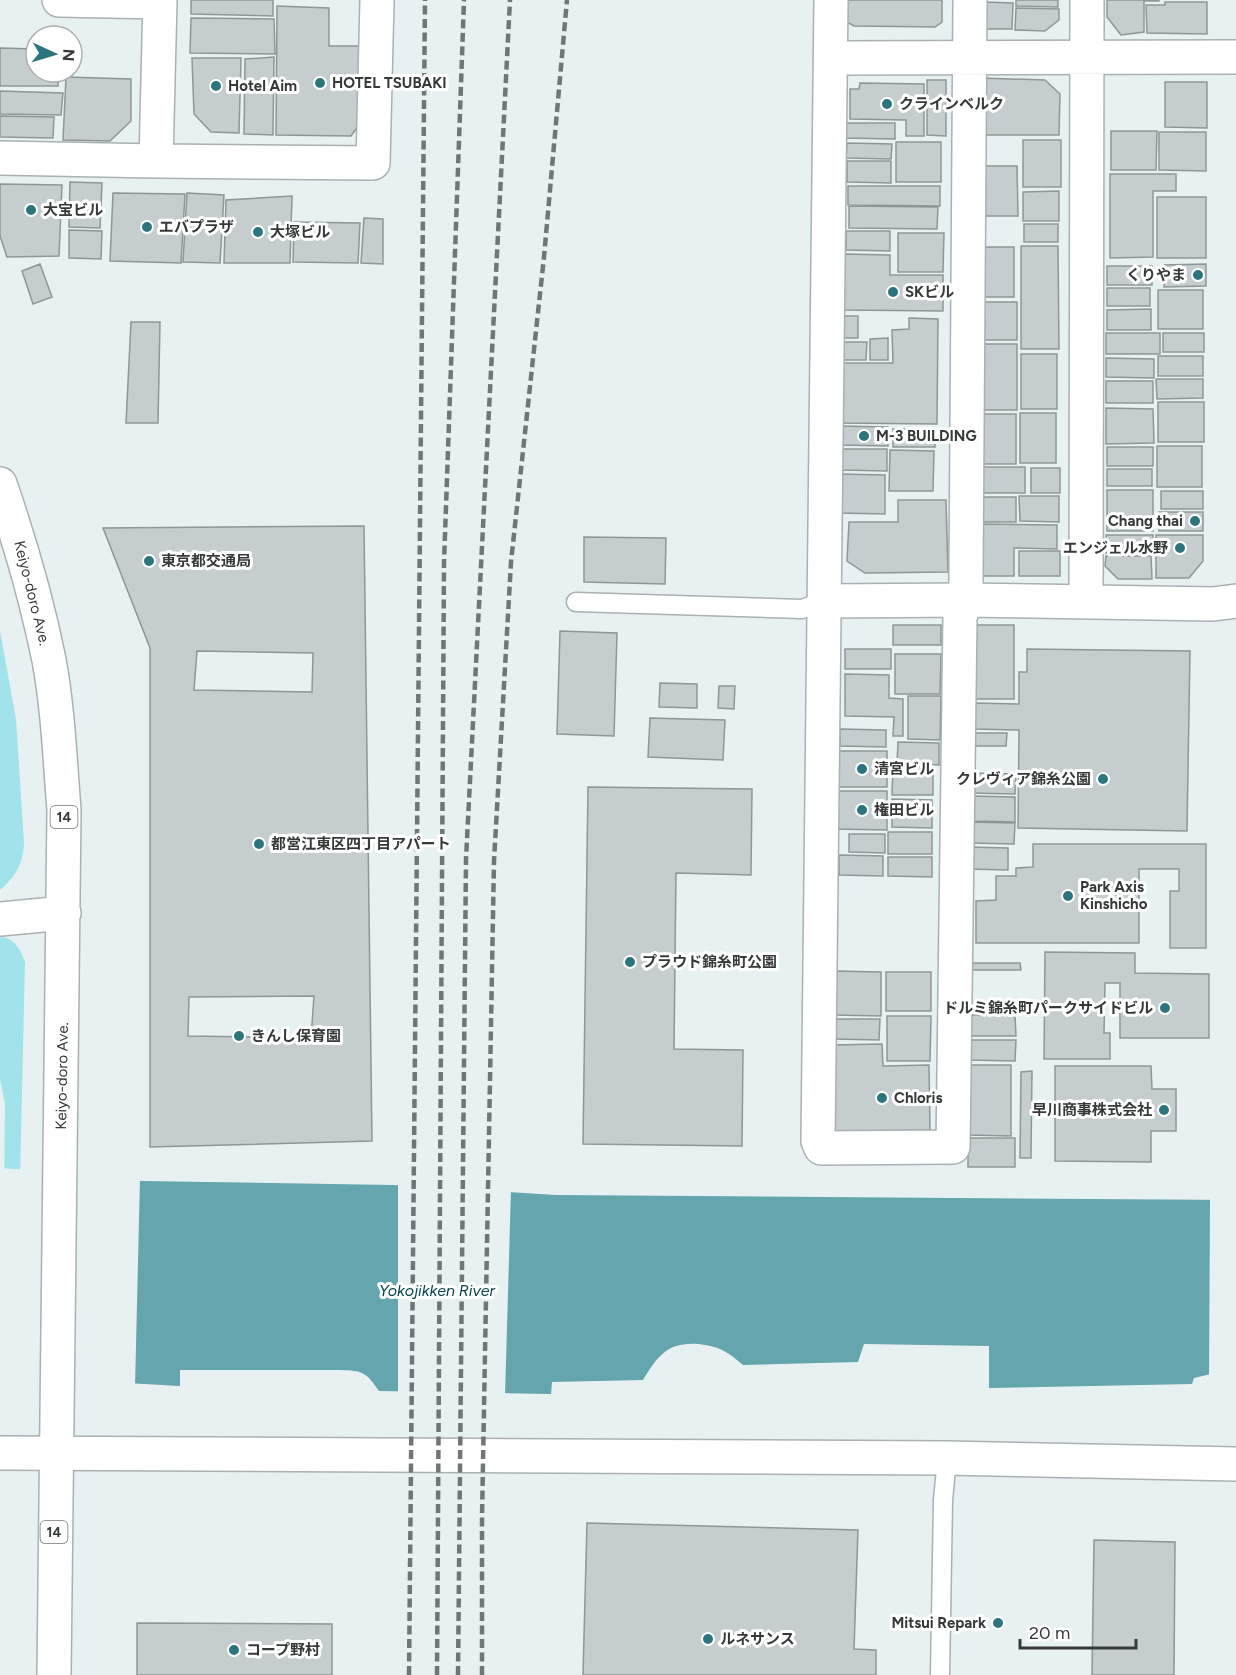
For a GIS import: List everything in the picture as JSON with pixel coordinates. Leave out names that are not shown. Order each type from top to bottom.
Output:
[{"type":"main road","points":[[59,0],[160,1],[156,161]]},
{"type":"main road","points":[[0,158],[373,163],[377,0]]},
{"type":"main road","points":[[831,0],[818,1141],[821,1148],[953,1148],[960,617],[966,600],[970,0]]},
{"type":"main road","points":[[1086,601],[1087,0]]},
{"type":"main road","points":[[831,57],[1236,57]]},
{"type":"main road","name":"Keiyo-doro Ave.","points":[[0,484],[15,529],[49,662],[58,729],[64,810],[54,1675]]},
{"type":"main road","points":[[824,601],[966,600],[1213,604],[1236,601]]},
{"type":"main road","points":[[0,919],[64,913]]},
{"type":"main road","points":[[0,1453],[947,1458],[1236,1464]]},
{"type":"lane","points":[[576,602],[802,609],[824,601]]},
{"type":"lane","points":[[940,1675],[947,1458]]},
{"type":"shaded area","points":[[0,631],[16,719],[24,843],[18,869],[0,890]]},
{"type":"shaded area","points":[[0,937],[13,942],[25,962],[16,1358],[2,1358],[5,1104],[0,1079]]},
{"type":"water","name":"Yokojikken River","points":[[0,1171],[143,1181],[394,1185],[556,1195],[1236,1200],[1236,1368],[1194,1378],[1192,1384],[989,1388],[989,1346],[864,1344],[858,1362],[743,1365],[717,1348],[687,1344],[678,1345],[664,1352],[643,1380],[552,1382],[551,1394],[379,1391],[361,1373],[336,1370],[180,1370],[180,1386],[0,1376]]},
{"type":"pier","points":[[0,1168],[140,1178],[135,1387],[0,1379]]},
{"type":"pier","points":[[398,1182],[511,1189],[505,1396],[398,1394]]},
{"type":"pier","points":[[1210,1197],[1236,1197],[1236,1371],[1209,1378]]},
{"type":"building","points":[[191,0],[273,0],[273,16],[191,14]]},
{"type":"building","points":[[848,0],[942,0],[942,22],[935,27],[854,26],[847,22]]},
{"type":"building","points":[[1016,0],[1058,0],[1058,7],[1016,6]]},
{"type":"building","points":[[1107,0],[1159,1],[1144,1],[1144,32],[1121,35],[1107,17]]},
{"type":"building","points":[[982,2],[1013,3],[1012,29],[982,29]]},
{"type":"building","points":[[1165,2],[1207,2],[1207,34],[1147,33],[1146,5],[1165,5]]},
{"type":"building","name":"HOTEL TSUBAKI","points":[[277,6],[329,8],[329,46],[365,46],[363,119],[351,136],[276,135]]},
{"type":"building","points":[[1016,8],[1059,9],[1059,20],[1045,31],[1015,30]]},
{"type":"building","points":[[191,18],[274,19],[275,54],[190,53]]},
{"type":"building","points":[[0,48],[24,49],[24,84],[58,84],[58,86],[0,86]]},
{"type":"building","points":[[274,57],[273,135],[244,134],[245,59]]},
{"type":"building","name":"Hotel Aim","points":[[192,58],[241,58],[239,133],[211,132],[194,114]]},
{"type":"building","points":[[84,78],[131,79],[131,121],[110,141],[63,140],[66,84],[84,84]]},
{"type":"building","points":[[980,78],[1045,80],[1060,94],[1059,135],[980,135]]},
{"type":"building","points":[[927,80],[946,80],[946,136],[927,135]]},
{"type":"building","points":[[1165,82],[1207,82],[1207,128],[1165,127]]},
{"type":"building","name":"クラインベルク","points":[[860,83],[924,84],[924,136],[906,136],[906,120],[850,119],[850,89],[859,89]]},
{"type":"building","points":[[0,91],[63,93],[61,115],[0,114]]},
{"type":"building","points":[[0,116],[54,117],[53,138],[0,137]]},
{"type":"building","points":[[843,123],[895,123],[895,139],[842,138]]},
{"type":"building","points":[[1111,131],[1157,131],[1156,170],[1111,170]]},
{"type":"building","points":[[1159,132],[1206,132],[1206,171],[1159,170]]},
{"type":"building","points":[[1023,140],[1061,140],[1061,187],[1023,187]]},
{"type":"building","points":[[896,142],[941,142],[941,182],[896,182]]},
{"type":"building","points":[[847,143],[892,144],[891,159],[846,158]]},
{"type":"building","points":[[847,161],[891,161],[891,183],[847,182]]},
{"type":"building","points":[[983,166],[1017,166],[1018,216],[983,216]]},
{"type":"building","points":[[1110,174],[1176,174],[1176,191],[1153,191],[1153,257],[1110,258]]},
{"type":"building","points":[[70,182],[102,183],[100,228],[69,227]]},
{"type":"building","name":"大宝ビル","points":[[0,184],[62,185],[59,256],[7,257],[0,236]]},
{"type":"building","points":[[848,186],[940,186],[940,206],[848,205]]},
{"type":"building","points":[[1059,191],[1059,221],[1023,221],[1023,192]]},
{"type":"building","name":"エバプラザ","points":[[113,193],[185,194],[181,263],[110,261]]},
{"type":"building","points":[[187,193],[224,195],[220,263],[183,262]]},
{"type":"building","name":"大塚ビル","points":[[292,196],[290,263],[224,263],[226,200]]},
{"type":"building","points":[[1157,197],[1206,197],[1206,258],[1157,258]]},
{"type":"building","points":[[849,206],[938,207],[937,229],[849,228]]},
{"type":"building","points":[[364,218],[383,219],[383,264],[361,263]]},
{"type":"building","points":[[294,222],[360,223],[358,263],[293,262]]},
{"type":"building","points":[[1024,224],[1058,224],[1058,242],[1024,242]]},
{"type":"building","points":[[69,230],[102,231],[101,259],[69,258]]},
{"type":"building","points":[[846,231],[890,231],[890,251],[846,250]]},
{"type":"building","points":[[898,233],[944,233],[943,272],[898,272]]},
{"type":"building","points":[[1021,246],[1058,246],[1059,349],[1021,349]]},
{"type":"building","points":[[977,247],[1014,247],[1014,297],[978,297]]},
{"type":"building","name":"SKビル","points":[[844,254],[890,255],[890,275],[943,275],[943,311],[843,310]]},
{"type":"building","points":[[40,264],[52,297],[33,304],[22,271]]},
{"type":"building","points":[[1206,264],[1206,286],[1164,287],[1164,265]]},
{"type":"building","points":[[1107,266],[1152,266],[1152,285],[1107,285]]},
{"type":"building","points":[[1107,288],[1150,288],[1150,306],[1107,306]]},
{"type":"building","points":[[1158,290],[1203,290],[1203,329],[1158,329]]},
{"type":"building","points":[[978,302],[1017,302],[1017,340],[977,340]]},
{"type":"building","points":[[1151,309],[1151,330],[1107,330],[1107,310]]},
{"type":"building","points":[[842,316],[858,316],[858,338],[842,338]]},
{"type":"building","points":[[909,318],[938,319],[937,424],[837,423],[837,363],[893,363],[892,330],[909,329]]},
{"type":"building","points":[[131,322],[160,322],[158,423],[126,423]]},
{"type":"building","points":[[1106,333],[1160,333],[1160,354],[1106,354]]},
{"type":"building","points":[[1163,333],[1204,333],[1204,352],[1163,352]]},
{"type":"building","points":[[888,338],[888,360],[870,360],[870,339]]},
{"type":"building","points":[[842,342],[867,342],[866,360],[841,360]]},
{"type":"building","points":[[980,344],[1017,344],[1017,410],[980,410]]},
{"type":"building","points":[[1021,354],[1057,354],[1057,409],[1021,409]]},
{"type":"building","points":[[1158,356],[1203,356],[1203,376],[1158,376]]},
{"type":"building","points":[[1106,358],[1154,359],[1154,378],[1106,377]]},
{"type":"building","points":[[1156,379],[1203,379],[1203,398],[1157,399]]},
{"type":"building","points":[[1106,381],[1153,381],[1153,403],[1106,403]]},
{"type":"building","points":[[1158,402],[1204,402],[1204,442],[1158,442]]},
{"type":"building","points":[[1106,408],[1153,409],[1154,443],[1106,444]]},
{"type":"building","points":[[1020,413],[1056,413],[1056,463],[1020,463]]},
{"type":"building","points":[[979,414],[1016,414],[1016,464],[980,464]]},
{"type":"building","name":"M-3 BUILDING","points":[[839,426],[888,427],[888,446],[839,445]]},
{"type":"building","points":[[893,429],[935,429],[935,447],[893,447]]},
{"type":"building","points":[[1157,446],[1202,446],[1202,487],[1157,487]]},
{"type":"building","points":[[1107,447],[1153,447],[1153,466],[1107,466]]},
{"type":"building","points":[[841,449],[887,449],[887,471],[841,470]]},
{"type":"building","points":[[890,450],[934,451],[933,491],[889,491]]},
{"type":"building","points":[[978,467],[1025,467],[1025,493],[978,493]]},
{"type":"building","points":[[1031,468],[1060,468],[1060,493],[1031,493]]},
{"type":"building","points":[[1107,469],[1152,469],[1152,486],[1107,486]]},
{"type":"building","points":[[839,474],[885,475],[885,514],[838,513]]},
{"type":"building","points":[[1107,490],[1153,490],[1153,531],[1107,531]]},
{"type":"building","points":[[1161,491],[1203,491],[1203,509],[1161,509]]},
{"type":"building","points":[[1019,496],[1059,496],[1059,522],[1020,521]]},
{"type":"building","points":[[977,497],[1016,497],[1016,522],[977,522]]},
{"type":"building","points":[[898,500],[946,500],[948,572],[865,573],[847,561],[849,522],[898,522]]},
{"type":"building","points":[[1159,512],[1203,512],[1203,531],[1159,531]]},
{"type":"building","points":[[978,524],[1057,525],[1057,549],[1014,548],[1014,576],[978,576]]},
{"type":"building","name":"都営江東区四丁目アパート","points":[[364,526],[372,1141],[150,1147],[150,648],[103,528]],"holes":[[[197,651],[313,653],[312,692],[194,690]],[[314,996],[311,1038],[188,1036],[189,997]]]},
{"type":"building","points":[[1106,535],[1153,535],[1153,553],[1106,553]]},
{"type":"building","name":"エンジェル水野","points":[[1156,535],[1203,535],[1203,561],[1189,578],[1156,578]]},
{"type":"building","points":[[584,537],[666,538],[665,584],[584,582]]},
{"type":"building","points":[[1019,551],[1060,551],[1060,576],[1019,576]]},
{"type":"building","points":[[1106,556],[1151,556],[1152,579],[1118,579],[1105,566]]},
{"type":"building","points":[[893,625],[941,625],[941,645],[893,645]]},
{"type":"building","points":[[968,625],[1014,625],[1014,699],[968,699]]},
{"type":"building","points":[[560,631],[617,633],[614,736],[557,734]]},
{"type":"building","points":[[845,649],[891,649],[891,669],[845,669]]},
{"type":"building","name":"クレヴィア錦糸公園","points":[[1027,649],[1190,651],[1187,831],[1018,828],[1019,730],[973,729],[974,703],[1019,704],[1019,672],[1027,672]]},
{"type":"building","points":[[895,654],[941,654],[940,694],[895,694]]},
{"type":"building","points":[[845,674],[889,675],[889,698],[903,699],[903,736],[893,736],[894,717],[845,716]]},
{"type":"building","points":[[660,683],[697,684],[697,708],[659,707]]},
{"type":"building","points":[[719,686],[735,686],[734,709],[718,708]]},
{"type":"building","points":[[908,696],[941,696],[940,740],[908,739]]},
{"type":"building","points":[[650,718],[725,720],[723,760],[648,757]]},
{"type":"building","points":[[840,729],[886,730],[886,747],[840,746]]},
{"type":"building","points":[[975,733],[1007,733],[1006,746],[974,746]]},
{"type":"building","points":[[898,742],[939,743],[939,765],[897,764]]},
{"type":"building","name":"清宮ビル","points":[[838,751],[887,751],[887,787],[837,787]]},
{"type":"building","points":[[893,767],[933,767],[933,795],[892,795]]},
{"type":"building","points":[[969,773],[1016,774],[1015,794],[969,793]]},
{"type":"building","name":"プラウド錦糸町公園","points":[[588,787],[752,789],[751,875],[676,873],[674,1049],[743,1050],[742,1146],[583,1144]]},
{"type":"building","name":"権田ビル","points":[[837,791],[887,791],[887,830],[836,829]]},
{"type":"building","points":[[971,796],[1015,797],[1015,822],[970,821]]},
{"type":"building","points":[[892,799],[932,800],[932,828],[892,827]]},
{"type":"building","points":[[970,822],[1015,823],[1014,844],[970,843]]},
{"type":"building","points":[[888,832],[932,832],[932,854],[888,854]]},
{"type":"building","points":[[849,834],[885,834],[885,853],[849,852]]},
{"type":"building","name":"Park Axis Kinshicho","points":[[1033,844],[1206,844],[1206,948],[1170,948],[1170,891],[1179,891],[1179,869],[1139,869],[1139,943],[976,943],[976,901],[996,900],[996,876],[1016,876],[1016,868],[1033,867]]},
{"type":"building","points":[[968,847],[1008,848],[1008,870],[968,869]]},
{"type":"building","points":[[839,855],[883,856],[883,876],[839,875]]},
{"type":"building","points":[[888,857],[932,857],[932,877],[888,876]]},
{"type":"building","name":"ドルミ錦糸町パークサイドビル","points":[[1045,952],[1135,953],[1135,973],[1209,974],[1209,1038],[1120,1038],[1120,983],[1105,983],[1104,1033],[1110,1033],[1110,1059],[1044,1059]]},
{"type":"building","points":[[971,963],[1020,963],[1021,970],[970,970]]},
{"type":"building","points":[[835,971],[881,972],[881,1016],[834,1015]]},
{"type":"building","points":[[886,972],[931,972],[931,1011],[886,1011]]},
{"type":"building","points":[[968,1015],[1015,1015],[1016,1036],[968,1036]]},
{"type":"building","points":[[887,1016],[931,1016],[930,1061],[887,1061]]},
{"type":"building","points":[[835,1019],[880,1019],[879,1040],[835,1039]]},
{"type":"building","points":[[965,1040],[1016,1040],[1015,1061],[965,1060]]},
{"type":"building","name":"Chloris","points":[[882,1044],[883,1066],[929,1065],[930,1130],[835,1132],[833,1045]]},
{"type":"building","points":[[966,1065],[1011,1065],[1011,1136],[966,1135]]},
{"type":"building","points":[[1055,1066],[1151,1066],[1152,1089],[1176,1089],[1176,1131],[1151,1131],[1151,1162],[1055,1161]]},
{"type":"building","points":[[1032,1071],[1031,1158],[1020,1158],[1021,1072]]},
{"type":"building","points":[[968,1138],[1015,1138],[1015,1167],[968,1167]]},
{"type":"building","points":[[587,1523],[858,1530],[854,1649],[876,1650],[876,1675],[583,1675]]},
{"type":"building","points":[[1094,1540],[1175,1542],[1174,1675],[1092,1675]]},
{"type":"building","name":"コープ野村","points":[[137,1623],[332,1624],[332,1675],[137,1675]]},
{"type":"railway","points":[[409,1675],[425,0]]},
{"type":"railway","points":[[437,1675],[444,563],[464,0]]},
{"type":"railway","points":[[458,1675],[466,859],[510,0]]},
{"type":"railway","points":[[482,1675],[482,1518],[494,861],[511,562],[544,257],[567,0]]},
{"type":"place","name":"HOTEL TSUBAKI","points":[[320,83]]},
{"type":"place","name":"Hotel Aim","points":[[216,86]]},
{"type":"place","name":"クラインベルク","points":[[887,104]]},
{"type":"place","name":"大宝ビル","points":[[31,210]]},
{"type":"place","name":"エバプラザ","points":[[147,227]]},
{"type":"place","name":"大塚ビル","points":[[258,232]]},
{"type":"place","name":"くりやま","points":[[1198,275]]},
{"type":"place","name":"SKビル","points":[[893,292]]},
{"type":"place","name":"M-3 BUILDING","points":[[864,436]]},
{"type":"place","name":"Chang thai","points":[[1195,521]]},
{"type":"place","name":"エンジェル水野","points":[[1180,548]]},
{"type":"place","name":"東京都交通局","points":[[149,561]]},
{"type":"place","name":"清宮ビル","points":[[862,769]]},
{"type":"place","name":"クレヴィア錦糸公園","points":[[1103,779]]},
{"type":"place","name":"権田ビル","points":[[862,810]]},
{"type":"place","name":"都営江東区四丁目アパート","points":[[259,844]]},
{"type":"place","name":"Park Axis Kinshicho","points":[[1068,896]]},
{"type":"place","name":"プラウド錦糸町公園","points":[[630,962]]},
{"type":"place","name":"ドルミ錦糸町パークサイドビル","points":[[1165,1008]]},
{"type":"place","name":"きんし保育園","points":[[239,1036]]},
{"type":"place","name":"Chloris","points":[[882,1098]]},
{"type":"place","name":"早川商事株式会社","points":[[1164,1110]]},
{"type":"place","name":"Mitsui Repark","points":[[998,1623]]},
{"type":"place","name":"ルネサンス","points":[[708,1639]]},
{"type":"place","name":"コープ野村","points":[[234,1650]]}]
